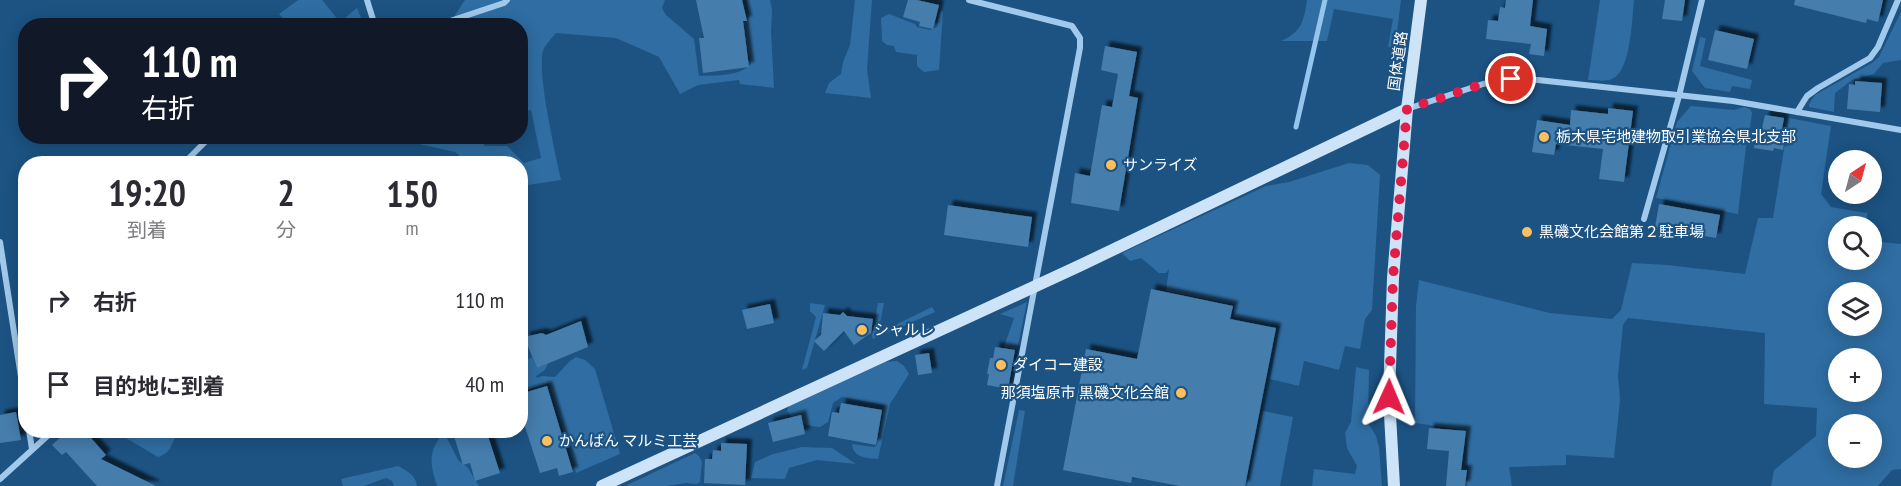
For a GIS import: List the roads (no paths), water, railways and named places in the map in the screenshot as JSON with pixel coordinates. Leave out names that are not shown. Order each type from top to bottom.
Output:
[{"type":"street","points":[[367,0],[373,18]]},
{"type":"street","points":[[460,18],[507,0]]},
{"type":"street","points":[[969,0],[1072,26],[1080,38],[1080,48],[997,486]]},
{"type":"street","name":"国体道路","points":[[1394,486],[1389,397],[1391,330],[1407,109],[1421,0]]},
{"type":"street","points":[[1644,219],[1679,96],[1702,0]]},
{"type":"street","points":[[1797,112],[1807,96],[1870,58],[1878,47],[1898,0]]},
{"type":"street","points":[[602,486],[1204,207],[1407,109],[1483,84],[1511,79],[1538,80],[1733,101],[1901,130]]},
{"type":"street","points":[[191,156],[204,144]]},
{"type":"street","points":[[0,242],[18,358]]},
{"type":"street","points":[[30,438],[32,449]]},
{"type":"street","points":[[0,479],[45,438]]},
{"type":"waterway","points":[[1296,127],[1325,0]]},
{"type":"place","name":"栃木県宅地建物取引業協会県北支部","points":[[1544,137]]},
{"type":"place","name":"サンライズ","points":[[1111,165]]},
{"type":"place","name":"黒磯文化会館第２駐車場","points":[[1527,232]]},
{"type":"place","name":"シャルレ","points":[[862,330]]},
{"type":"place","name":"ダイコー建設","points":[[1001,365]]},
{"type":"place","name":"那須塩原市 黒磯文化会館","points":[[1181,393]]},
{"type":"place","name":"かんばん マルミ工芸","points":[[547,441]]}]
